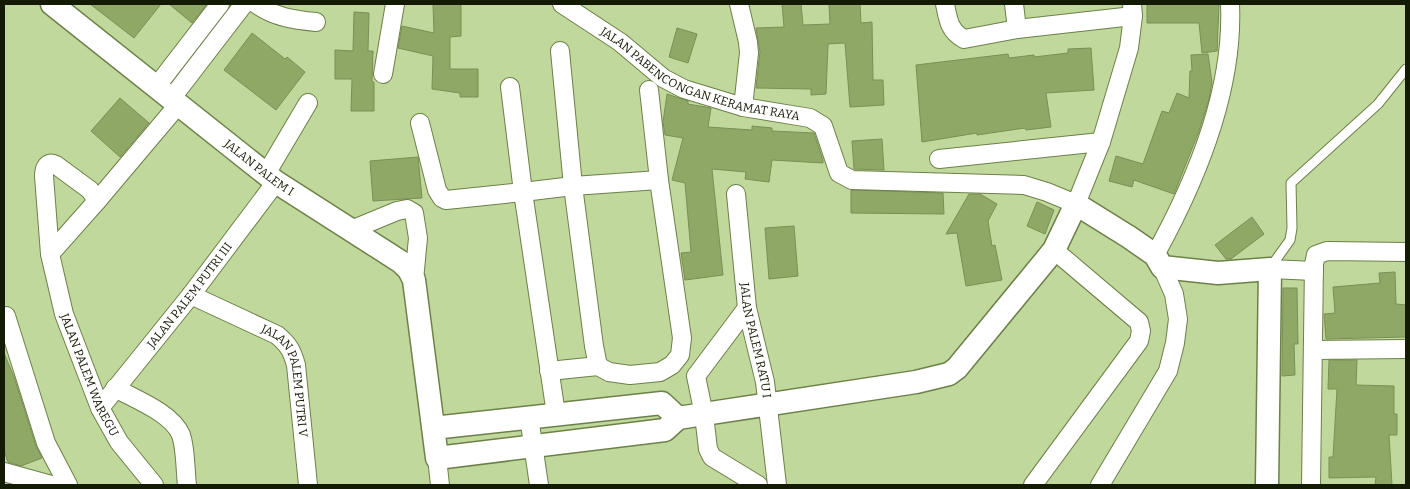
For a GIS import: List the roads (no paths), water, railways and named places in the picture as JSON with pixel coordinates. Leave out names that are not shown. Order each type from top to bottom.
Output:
[{"type":"street","name":"JALAN PALEM I","points":[[52,4],[271,178],[401,262],[409,270],[414,280]]},
{"type":"street","points":[[168,97],[220,4]]},
{"type":"street","points":[[50,254],[97,201],[168,97],[244,4]]},
{"type":"street","points":[[256,4],[288,19],[316,22]]},
{"type":"street","points":[[384,74],[395,4]]},
{"type":"street","name":"JALAN PABENCONGAN KERAMAT RAYA","points":[[562,4],[620,42],[663,78],[684,89],[743,107],[810,118],[818,122],[823,126],[839,173],[844,178],[852,180],[1024,185],[1076,204]]},
{"type":"street","points":[[738,4],[749,53],[743,107]]},
{"type":"street","points":[[437,458],[665,430],[678,418],[916,382],[949,374],[957,368],[1054,250],[1076,204],[1101,142],[1129,48],[1133,10],[964,39],[958,36],[949,25],[945,4]]},
{"type":"street","points":[[1014,4],[1017,30]]},
{"type":"street","points":[[1100,485],[1168,370],[1175,344],[1178,319],[1174,294],[1165,264],[1172,224],[1199,162],[1220,98],[1226,68],[1231,20],[1230,4]]},
{"type":"street","points":[[560,51],[573,186],[598,366]]},
{"type":"street","points":[[510,87],[523,192],[556,414]]},
{"type":"street","points":[[549,371],[598,366],[609,372],[630,375],[660,372],[672,365],[680,355],[682,338],[649,90]]},
{"type":"street","name":"JALAN PALEM PUTRI III","points":[[100,408],[191,295],[271,178],[308,103]]},
{"type":"street","points":[[420,122],[437,190],[442,198],[446,200],[573,186],[660,180]]},
{"type":"street","points":[[939,159],[1101,142]]},
{"type":"street","name":"JALAN PALEM WAREGU","points":[[97,201],[90,190],[56,164],[48,164],[45,168],[50,254],[64,314],[100,408],[119,442],[154,485]]},
{"type":"street","name":"JALAN PALEM RATU I","points":[[736,194],[747,308],[765,382],[777,485]]},
{"type":"street","points":[[1076,204],[1130,237],[1165,264],[1202,272],[1218,273],[1270,269],[1314,271]]},
{"type":"street","points":[[351,230],[397,211],[406,209],[414,213],[418,238],[414,280],[440,485]]},
{"type":"street","points":[[1032,485],[1139,341],[1141,331],[1139,322],[1054,250]]},
{"type":"street","points":[[1311,485],[1314,271],[1316,256],[1327,251],[1406,252]]},
{"type":"street","points":[[1267,485],[1270,269]]},
{"type":"street","name":"JALAN PALEM PUTRI V","points":[[191,295],[277,335],[292,352],[296,366],[308,485]]},
{"type":"street","points":[[747,308],[696,376],[704,415],[708,449],[712,457],[758,485]]},
{"type":"street","points":[[6,316],[46,444],[68,485]]},
{"type":"street","points":[[1314,350],[1406,350]]},
{"type":"street","name":"JALAN PALEM WAREGU","points":[[116,388],[164,415],[178,428],[182,437],[186,485]]},
{"type":"street","points":[[434,428],[662,403],[678,418]]},
{"type":"street","points":[[610,408],[614,436]]},
{"type":"street","points":[[529,418],[539,485]]},
{"type":"street","points":[[4,472],[51,485]]},
{"type":"lane","points":[[1270,269],[1290,240],[1292,228],[1291,183],[1378,104],[1406,69]]}]
